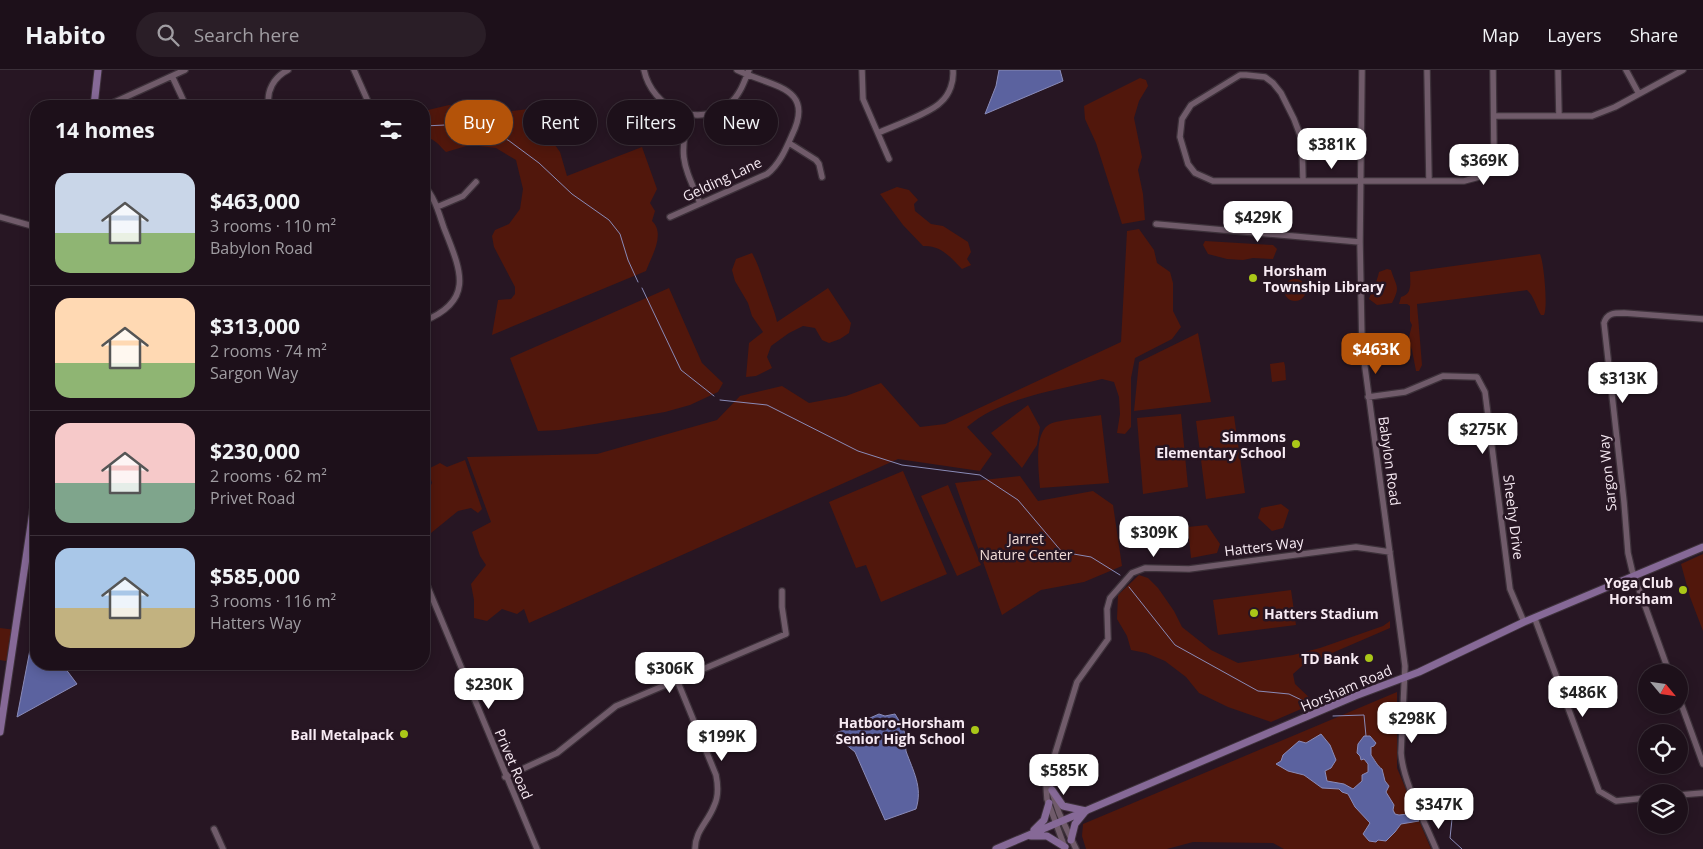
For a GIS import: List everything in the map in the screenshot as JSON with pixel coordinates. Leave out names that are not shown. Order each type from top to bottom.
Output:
[{"type":"main road","points":[[95,100],[98,70]]},
{"type":"main road","points":[[0,732],[2,702],[30,543]]},
{"type":"main road","name":"Horsham Road","points":[[996,849],[1355,696],[1434,665],[1524,622],[1703,547]]},
{"type":"main road","points":[[1052,790],[1063,806],[1086,811]]},
{"type":"main road","points":[[1026,836],[1044,820],[1049,803]]},
{"type":"main road","points":[[1071,840],[1074,824],[1086,811]]},
{"type":"main road","points":[[1026,836],[1047,836],[1065,848]]},
{"type":"street","points":[[119,100],[185,70]]},
{"type":"street","points":[[268,100],[271,85],[280,74],[288,70]]},
{"type":"street","points":[[354,70],[367,100]]},
{"type":"street","points":[[644,70],[648,84],[661,100]]},
{"type":"street","points":[[694,115],[709,114],[728,105],[739,93],[748,72],[738,70]]},
{"type":"street","points":[[862,70],[864,99],[889,159]]},
{"type":"street","points":[[878,133],[939,104],[950,90],[953,70]]},
{"type":"street","name":"Babylon Road","points":[[1362,70],[1360,242],[1362,345],[1405,666],[1402,761],[1406,778],[1436,849]]},
{"type":"street","points":[[1427,70],[1428,180]]},
{"type":"street","points":[[1303,180],[1303,146],[1299,131],[1281,93],[1273,82],[1264,77],[1240,75],[1192,105],[1182,119],[1180,137],[1188,164],[1195,173],[1213,181],[1464,181],[1479,177],[1490,166],[1494,152],[1493,70]]},
{"type":"street","points":[[1558,70],[1559,116]]},
{"type":"street","points":[[1626,70],[1639,94]]},
{"type":"street","points":[[1494,116],[1592,116],[1615,107],[1683,70]]},
{"type":"street","name":"Gelding Lane","points":[[670,217],[767,174],[775,167],[789,143],[799,119],[796,98],[788,91],[748,72]]},
{"type":"street","points":[[172,76],[183,100]]},
{"type":"street","points":[[789,143],[816,160],[822,177]]},
{"type":"street","points":[[683,145],[683,158],[700,203]]},
{"type":"street","points":[[436,207],[463,196],[476,182]]},
{"type":"street","points":[[430,194],[459,266],[460,282],[456,294],[447,307],[430,318]]},
{"type":"street","points":[[0,217],[30,225]]},
{"type":"street","points":[[1156,224],[1360,242]]},
{"type":"street","name":"Sargon Way","points":[[1634,576],[1628,553],[1605,318],[1611,313],[1624,313],[1703,319]]},
{"type":"street","name":"Sheehy Drive","points":[[1368,397],[1405,392],[1444,376],[1477,377],[1485,392],[1510,589],[1524,622]]},
{"type":"street","name":"Hatters Way","points":[[1059,822],[1049,803],[1046,789],[1050,770],[1077,682],[1108,640],[1107,608],[1110,598],[1132,573],[1145,568],[1189,569],[1356,547],[1390,552]]},
{"type":"street","points":[[1634,576],[1666,664]]},
{"type":"street","points":[[505,777],[557,753],[616,706],[786,634],[782,607],[782,590]]},
{"type":"street","name":"Privet Road","points":[[430,593],[536,849]]},
{"type":"street","points":[[1535,619],[1599,790],[1616,801],[1638,799]]},
{"type":"street","points":[[676,680],[716,775],[718,787],[715,806],[698,833],[695,849]]},
{"type":"street","points":[[1685,714],[1703,764]]},
{"type":"street","points":[[1048,780],[1065,848]]},
{"type":"street","points":[[1688,794],[1703,793]]},
{"type":"street","points":[[1059,822],[1076,849]]},
{"type":"street","points":[[214,829],[223,849]]},
{"type":"green space","points":[[1140,78],[1146,80],[1148,86],[1139,101],[1134,118],[1142,157],[1138,170],[1143,194],[1145,220],[1122,224],[1096,143],[1085,119],[1084,106]]},
{"type":"green space","points":[[445,106],[445,145],[470,145],[446,152],[430,138],[430,110]]},
{"type":"green space","points":[[523,110],[523,145],[555,145],[560,152],[567,176],[642,147],[657,189],[650,203],[655,211],[652,221],[658,232],[658,239],[646,271],[492,335],[498,300],[511,299],[515,294],[515,287],[494,247],[492,236],[495,230],[509,224],[520,209],[523,189],[516,160],[496,148],[470,145],[513,145],[513,111]]},
{"type":"green space","points":[[897,187],[909,190],[918,200],[914,204],[915,211],[931,224],[943,226],[968,242],[971,252],[967,259],[971,265],[962,269],[949,256],[935,247],[923,246],[903,225],[880,194]]},
{"type":"green space","points":[[1139,229],[1154,250],[1157,263],[1170,272],[1173,283],[1173,311],[1181,327],[1172,339],[1135,358],[1131,378],[1131,427],[1125,434],[1117,433],[1120,414],[1119,397],[1114,382],[1102,379],[1031,396],[996,408],[967,427],[992,454],[980,471],[898,459],[529,623],[524,609],[517,614],[502,609],[487,621],[474,618],[474,600],[471,584],[486,565],[480,556],[472,532],[491,522],[467,457],[597,454],[717,420],[740,396],[782,386],[809,403],[846,396],[881,383],[920,427],[945,424],[1121,342],[1127,231]]},
{"type":"green space","points":[[1205,241],[1273,245],[1277,249],[1273,259],[1227,259],[1208,254],[1203,245]]},
{"type":"green space","points":[[752,253],[757,262],[777,322],[828,288],[851,323],[849,333],[829,343],[822,340],[815,328],[803,326],[771,346],[767,357],[772,368],[756,376],[746,377],[749,343],[763,332],[752,316],[748,303],[735,281],[732,270],[736,259]]},
{"type":"green space","points":[[1540,254],[1545,285],[1546,303],[1544,315],[1541,315],[1527,290],[1417,304],[1422,365],[1419,371],[1416,371],[1412,350],[1408,341],[1412,325],[1410,321],[1410,306],[1399,304],[1401,297],[1409,290],[1410,272]]},
{"type":"green space","points":[[1387,269],[1391,270],[1397,286],[1396,293],[1392,303],[1377,305],[1369,299],[1379,272]]},
{"type":"green space","points":[[1295,279],[1303,282],[1306,290],[1303,298],[1295,301],[1287,298],[1284,290],[1287,282]]},
{"type":"green space","points":[[669,288],[702,363],[723,383],[718,392],[690,405],[665,412],[559,430],[538,431],[510,358]]},
{"type":"green space","points":[[1198,333],[1211,402],[1134,411],[1139,362]]},
{"type":"green space","points":[[1284,362],[1286,380],[1272,382],[1270,364]]},
{"type":"green space","points":[[1028,405],[1040,427],[1037,445],[1022,468],[991,433]]},
{"type":"green space","points":[[1181,414],[1188,487],[1143,494],[1137,418]]},
{"type":"green space","points":[[1101,415],[1109,483],[1040,488],[1038,453],[1041,435],[1045,428],[1054,423]]},
{"type":"green space","points":[[1234,416],[1245,493],[1206,499],[1196,421]]},
{"type":"green space","points":[[465,460],[482,509],[478,513],[471,508],[458,511],[430,534],[430,487],[432,483],[430,468],[440,463],[447,467]]},
{"type":"green space","points":[[903,471],[947,574],[881,602],[866,565],[856,568],[829,502]]},
{"type":"green space","name":"Jarret Nature Center","points":[[1020,476],[1038,501],[1093,491],[1113,505],[1122,566],[1084,582],[1041,590],[1002,615],[955,483]]},
{"type":"green space","points":[[948,485],[981,565],[957,576],[921,496]]},
{"type":"green space","points":[[1281,504],[1289,510],[1283,528],[1272,531],[1258,518],[1261,508]]},
{"type":"green space","points":[[1207,525],[1220,544],[1217,553],[1191,558],[1188,527]]},
{"type":"green space","points":[[1703,554],[1703,631],[1690,597],[1681,564]]},
{"type":"green space","points":[[1139,575],[1148,578],[1158,588],[1174,611],[1182,627],[1211,650],[1238,663],[1293,655],[1320,648],[1383,626],[1390,621],[1390,628],[1302,666],[1293,674],[1295,684],[1315,703],[1271,722],[1228,707],[1199,693],[1186,677],[1165,661],[1146,653],[1131,650],[1127,636],[1117,619],[1118,595]]},
{"type":"green space","name":"Hatters Stadium","points":[[1291,590],[1296,625],[1218,635],[1213,600]]},
{"type":"green space","points":[[0,628],[16,630],[11,662],[0,660]]},
{"type":"green space","points":[[1397,692],[1397,768],[1431,849],[1284,849],[1273,843],[1193,842],[1167,849],[1086,849],[1082,836],[1083,824]]},
{"type":"water","points":[[999,70],[1060,70],[1063,81],[985,114],[996,86]]},
{"type":"water","points":[[30,650],[30,670],[66,670],[77,684],[17,717]]},
{"type":"water","points":[[879,714],[885,716],[895,714],[902,726],[905,732],[906,751],[918,786],[916,809],[885,820],[855,752],[844,743],[838,741],[834,736],[836,733]]},
{"type":"water","points":[[1321,734],[1330,745],[1336,760],[1331,768],[1325,771],[1327,781],[1344,784],[1353,789],[1362,781],[1362,775],[1368,772],[1368,764],[1364,759],[1361,760],[1357,753],[1358,744],[1364,736],[1370,736],[1376,743],[1371,747],[1371,755],[1382,769],[1385,781],[1389,786],[1386,792],[1394,805],[1393,810],[1395,814],[1417,813],[1419,821],[1401,824],[1386,841],[1369,841],[1363,834],[1370,823],[1355,807],[1348,794],[1339,789],[1322,788],[1304,775],[1288,771],[1276,764],[1299,741],[1306,743]]},
{"type":"waterway","points":[[430,126],[445,125],[461,130],[481,132],[508,140],[539,163],[572,194],[609,220],[620,234],[628,260],[638,282]]},
{"type":"waterway","points":[[642,288],[681,370],[714,396]]},
{"type":"waterway","points":[[720,400],[767,405],[858,451],[902,465],[980,475],[1018,500],[1062,552],[1091,557],[1120,575]]},
{"type":"waterway","points":[[1129,587],[1175,645],[1258,691],[1289,694],[1312,705]]},
{"type":"waterway","points":[[1333,716],[1364,715],[1366,736]]},
{"type":"waterway","points":[[1424,814],[1439,811],[1452,819],[1450,838],[1462,849]]},
{"type":"place","name":"Horsham Township Library","points":[[1253,278]]},
{"type":"place","name":"Simmons Elementary School","points":[[1296,444]]},
{"type":"place","name":"Yoga Club Horsham","points":[[1683,590]]},
{"type":"place","name":"Hatters Stadium","points":[[1254,613]]},
{"type":"place","name":"TD Bank","points":[[1369,658]]},
{"type":"place","name":"Hatboro-Horsham Senior High School","points":[[975,730]]},
{"type":"place","name":"Ball Metalpack","points":[[404,734]]}]
